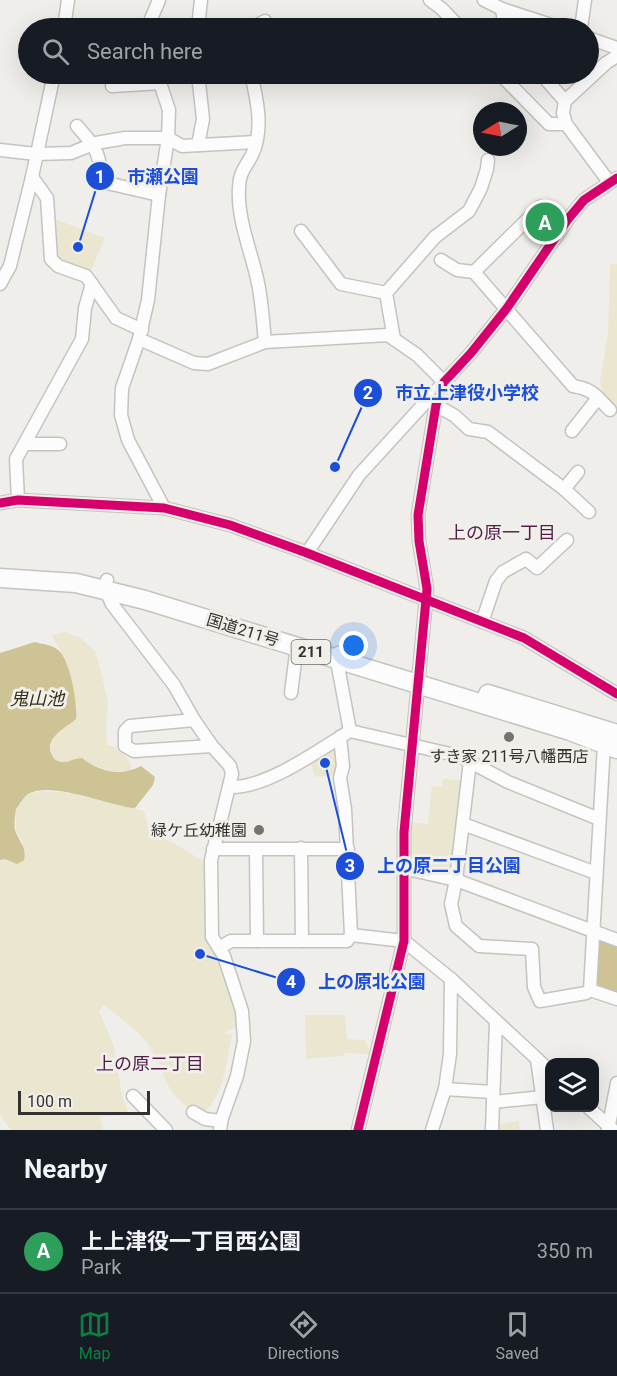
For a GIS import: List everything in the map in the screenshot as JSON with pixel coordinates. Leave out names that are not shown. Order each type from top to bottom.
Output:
[{"type":"highway","name":"国道211号","points":[[0,569],[46,570],[106,584],[420,680],[570,731],[613,742]]},
{"type":"highway","name":"国道211号","points":[[0,578],[106,584],[297,646],[338,656]]},
{"type":"street","points":[[65,18],[68,0]]},
{"type":"street","points":[[151,18],[159,0]]},
{"type":"street","points":[[199,18],[201,0]]},
{"type":"street","points":[[430,0],[451,18]]},
{"type":"street","points":[[484,0],[529,18]]},
{"type":"street","points":[[582,18],[585,0]]},
{"type":"street","points":[[502,9],[504,18]]},
{"type":"street","points":[[599,42],[617,48]]},
{"type":"street","points":[[599,54],[603,66]]},
{"type":"street","points":[[599,70],[617,56]]},
{"type":"street","points":[[0,284],[10,266],[52,84]]},
{"type":"street","points":[[112,86],[124,84]]},
{"type":"street","points":[[161,84],[169,110],[168,138],[159,195],[152,272],[141,334],[122,388],[121,416],[128,440],[164,508]]},
{"type":"street","points":[[198,146],[203,119],[199,84]]},
{"type":"street","points":[[253,84],[258,106],[258,126],[252,155],[242,168],[239,188],[240,207],[259,286],[265,342]]},
{"type":"street","points":[[510,84],[549,124],[566,124]]},
{"type":"street","points":[[550,84],[565,101]]},
{"type":"street","points":[[306,552],[359,475],[471,353],[507,308],[568,219],[584,200],[613,180],[566,124],[563,113],[565,101],[583,84]]},
{"type":"street","points":[[77,126],[97,153],[106,183],[159,195]]},
{"type":"street","points":[[0,150],[36,154],[71,153],[92,144],[125,138],[168,138],[182,146],[255,142]]},
{"type":"street","points":[[386,293],[435,237],[469,211],[481,188],[488,169],[488,160]]},
{"type":"street","points":[[32,177],[47,198],[51,259],[58,266],[86,276],[116,318],[194,363],[208,364],[265,342],[388,335],[417,355],[444,382]]},
{"type":"street","points":[[474,272],[540,207]]},
{"type":"street","points":[[301,231],[341,284],[386,293]]},
{"type":"street","points":[[441,260],[458,270],[474,272],[573,386],[586,388],[610,410]]},
{"type":"street","points":[[18,500],[16,459],[82,339],[85,308],[92,284]]},
{"type":"street","points":[[386,293],[394,339]]},
{"type":"street","points":[[358,1130],[404,941],[404,832],[427,590],[419,541],[418,515],[436,405],[444,382]]},
{"type":"street","points":[[572,431],[598,398]]},
{"type":"street","points":[[436,405],[455,416],[469,429],[488,432],[564,489],[589,512]]},
{"type":"street","points":[[25,444],[60,444]]},
{"type":"street","points":[[564,489],[578,472]]},
{"type":"street","points":[[0,503],[18,500],[164,508],[230,525],[306,552],[524,638],[616,692]]},
{"type":"street","points":[[482,622],[496,581],[503,572],[526,559],[537,568],[567,540]]},
{"type":"street","points":[[106,584],[112,604],[174,685],[194,720],[212,746],[230,766],[232,774],[211,860],[212,937],[224,956],[242,1011],[244,1041],[237,1076],[221,1126],[193,1112]]},
{"type":"street","points":[[291,693],[297,646]]},
{"type":"street","points":[[219,948],[231,941],[347,941],[351,935],[348,849],[340,778],[345,734],[338,656]]},
{"type":"street","points":[[194,720],[129,726],[125,731],[125,746],[134,751],[212,746]]},
{"type":"street","points":[[229,787],[242,788],[255,783],[314,755],[345,734],[459,756],[508,782],[599,819]]},
{"type":"street","points":[[591,990],[599,819],[613,742]]},
{"type":"street","points":[[470,761],[451,904],[456,926],[479,946],[532,949],[534,987],[540,1001],[586,993],[591,990],[617,999]]},
{"type":"street","points":[[463,824],[596,873]]},
{"type":"street","points":[[301,848],[302,941]]},
{"type":"street","points":[[213,849],[348,849]]},
{"type":"street","points":[[256,850],[257,941]]},
{"type":"street","points":[[403,868],[456,880],[617,940]]},
{"type":"street","points":[[351,935],[404,941],[451,979],[545,1067]]},
{"type":"street","points":[[432,1130],[445,1089],[450,1054],[451,979]]},
{"type":"street","points":[[492,1130],[496,1022]]},
{"type":"street","points":[[537,1059],[547,1130]]},
{"type":"street","points":[[610,1129],[617,1083]]},
{"type":"street","points":[[445,1089],[493,1097],[543,1097]]},
{"type":"street","points":[[133,1096],[166,1130]]},
{"type":"street","points":[[594,1112],[610,1129]]},
{"type":"shaded area","points":[[552,206],[551,227],[546,231],[536,217],[544,208]]},
{"type":"shaded area","points":[[55,219],[105,238],[90,273],[59,262],[54,256]]},
{"type":"shaded area","points":[[610,264],[617,264],[617,413],[603,399],[600,382],[608,334]]},
{"type":"shaded area","points":[[65,632],[80,638],[96,652],[108,702],[107,744],[124,754],[132,771],[106,770],[82,758],[59,762],[52,755],[50,749],[53,738],[77,713],[67,662],[52,636]]},
{"type":"shaded area","points":[[338,745],[337,775],[315,777],[310,760]]},
{"type":"shaded area","points":[[443,779],[465,781],[454,873],[448,874],[408,865],[409,822],[428,824],[432,786],[442,787]]},
{"type":"shaded area","points":[[42,791],[70,793],[144,811],[149,831],[206,863],[222,959],[239,1018],[238,1026],[224,1033],[232,1035],[223,1078],[216,1098],[202,1114],[190,1108],[174,1094],[149,1046],[135,1030],[104,1005],[99,1011],[113,1044],[122,1095],[129,1115],[100,1116],[103,1130],[11,1130],[0,1115],[0,860],[13,862],[23,843],[16,830],[16,809],[28,794]]},
{"type":"shaded area","points":[[305,1015],[345,1015],[347,1039],[365,1040],[371,1054],[345,1053],[342,1056],[306,1059]]},
{"type":"shaded area","points":[[519,1121],[520,1130],[495,1130],[495,1125]]},
{"type":"water","name":"鬼山池","points":[[35,642],[53,647],[62,655],[74,694],[76,719],[56,734],[50,744],[54,758],[63,762],[82,758],[103,770],[118,772],[141,766],[155,777],[153,785],[135,808],[51,790],[38,790],[28,794],[16,809],[15,830],[25,855],[24,860],[17,864],[5,859],[0,860],[0,653]]},
{"type":"water","points":[[602,939],[617,946],[617,993],[597,986],[596,983],[598,942]]},
{"type":"cycle path","points":[[358,1130],[404,941],[404,832],[427,589],[419,541],[418,515],[436,405],[444,382],[507,308],[568,219],[584,200],[617,178]]},
{"type":"cycle path","points":[[0,503],[18,500],[164,508],[230,525],[524,638],[617,694]]},
{"type":"place","name":"上上津役一丁目西公園","points":[[545,222]]},
{"type":"place","name":"市瀬公園","points":[[78,247]]},
{"type":"place","name":"市立上津役小学校","points":[[335,467]]},
{"type":"place","name":"すき家 211号八幡西店","points":[[509,737]]},
{"type":"place","name":"上の原二丁目公園","points":[[325,763]]},
{"type":"place","name":"緑ケ丘幼稚園","points":[[259,830]]},
{"type":"place","name":"上の原北公園","points":[[200,954]]},
{"type":"district","name":"上の原一丁目","points":[[502,532]]},
{"type":"district","name":"上の原二丁目","points":[[150,1063]]}]
